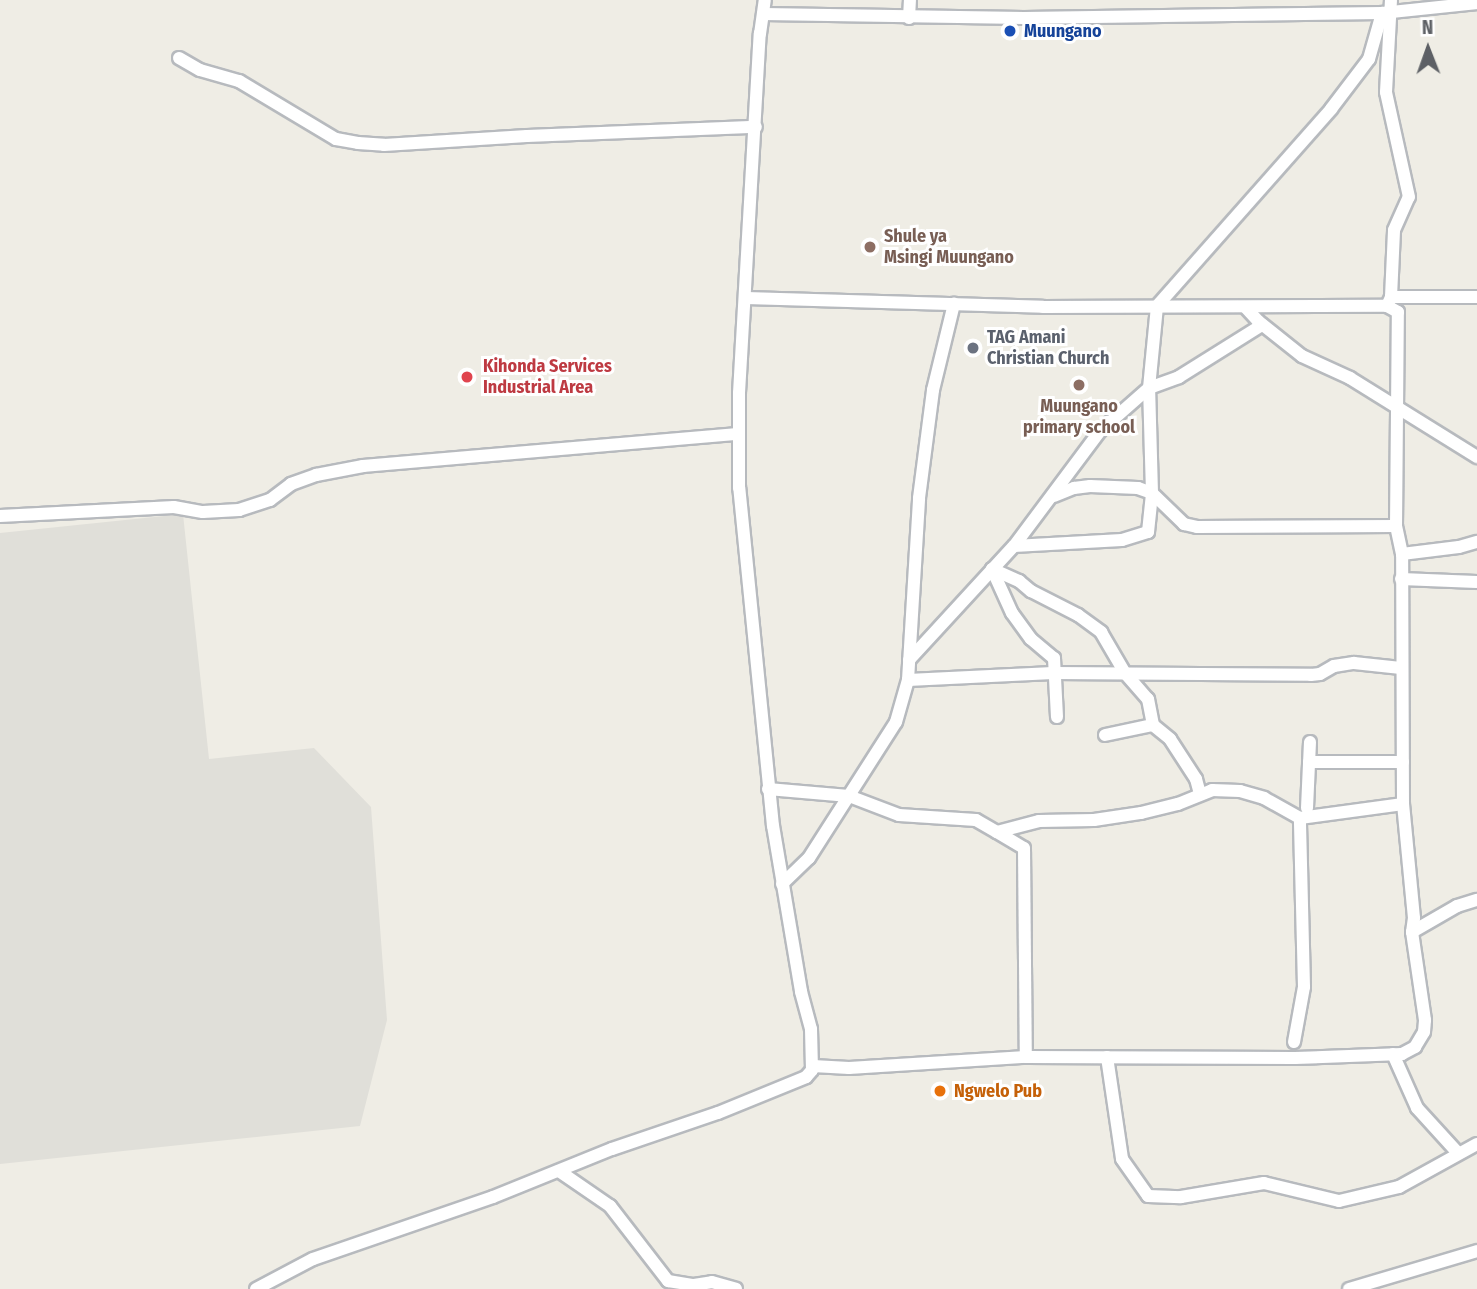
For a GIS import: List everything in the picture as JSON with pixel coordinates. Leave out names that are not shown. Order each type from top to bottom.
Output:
[{"type":"street","points":[[256,1289],[313,1259],[767,1094],[806,1077],[813,1066],[811,1029],[801,991],[768,789],[739,488],[738,434],[765,0]]},
{"type":"street","points":[[909,18],[910,0]]},
{"type":"street","points":[[1256,0],[1256,14]]},
{"type":"street","points":[[763,14],[909,18],[1256,14],[1477,3]]},
{"type":"street","points":[[813,1066],[849,1068],[1026,1058],[1295,1058],[1402,1054],[1415,1047],[1424,1032],[1425,1020],[1412,932],[1414,918],[1404,803],[1402,554],[1396,526],[1398,312],[1389,302],[1394,230],[1409,197],[1387,92],[1388,8]]},
{"type":"street","points":[[1014,546],[1122,540],[1148,532],[1152,493],[1149,388],[1157,306],[1331,109],[1369,59],[1388,8]]},
{"type":"street","points":[[179,58],[200,70],[239,80],[336,139],[358,143],[384,145],[756,127]]},
{"type":"street","points":[[746,298],[1246,308],[1477,297]]},
{"type":"street","points":[[782,884],[809,858],[896,722],[908,680],[919,498],[933,390],[954,304]]},
{"type":"street","points":[[1246,308],[1262,325],[1302,356],[1350,378],[1477,457]]},
{"type":"street","points":[[909,660],[1014,546],[1100,431],[1149,388],[1180,377],[1262,325]]},
{"type":"street","points":[[0,516],[174,507],[203,512],[239,510],[270,500],[291,484],[316,475],[363,466],[738,434]]},
{"type":"street","points":[[1053,496],[1074,488],[1121,486],[1152,493],[1184,524],[1197,527],[1396,526]]},
{"type":"street","points":[[1402,554],[1477,542]]},
{"type":"street","points":[[992,569],[1012,613],[1031,639],[1054,658],[1057,673],[1057,717]]},
{"type":"street","points":[[992,569],[1019,581],[1101,632],[1125,673],[1148,699],[1153,725],[1170,739],[1196,779],[1200,794]]},
{"type":"street","points":[[1401,579],[1477,582]]},
{"type":"street","points":[[908,680],[1057,673],[1311,675],[1334,666],[1354,663],[1401,668]]},
{"type":"street","points":[[1105,735],[1153,725]]},
{"type":"street","points":[[1294,1042],[1304,987],[1304,813],[1310,741]]},
{"type":"street","points":[[1309,762],[1403,762]]},
{"type":"street","points":[[768,789],[849,796],[900,815],[976,820],[1024,848],[1026,1058]]},
{"type":"street","points":[[997,832],[1039,821],[1094,820],[1140,813],[1178,804],[1212,790],[1240,790],[1304,813],[1404,803]]},
{"type":"street","points":[[1412,932],[1457,906],[1477,900]]},
{"type":"street","points":[[1393,1054],[1417,1108],[1457,1152]]},
{"type":"street","points":[[1107,1057],[1122,1159],[1148,1196],[1181,1197],[1264,1183],[1339,1201],[1399,1187],[1457,1152],[1477,1144]]},
{"type":"street","points":[[559,1171],[610,1206],[668,1280],[694,1285],[712,1282],[737,1289]]},
{"type":"street","points":[[1349,1289],[1477,1251]]},
{"type":"shaded area","points":[[183,514],[209,759],[314,748],[371,807],[387,1020],[360,1126],[0,1164],[0,533]]},
{"type":"place","name":"Muungano","points":[[1010,31]]},
{"type":"place","name":"Shule ya Msingi Muungano","points":[[870,247]]},
{"type":"place","name":"TAG Amani Christian Church","points":[[973,348]]},
{"type":"place","name":"Kihonda Services Industrial Area","points":[[467,377]]},
{"type":"place","name":"Muungano primary school","points":[[1079,385]]},
{"type":"place","name":"Ngwelo Pub","points":[[940,1091]]}]
